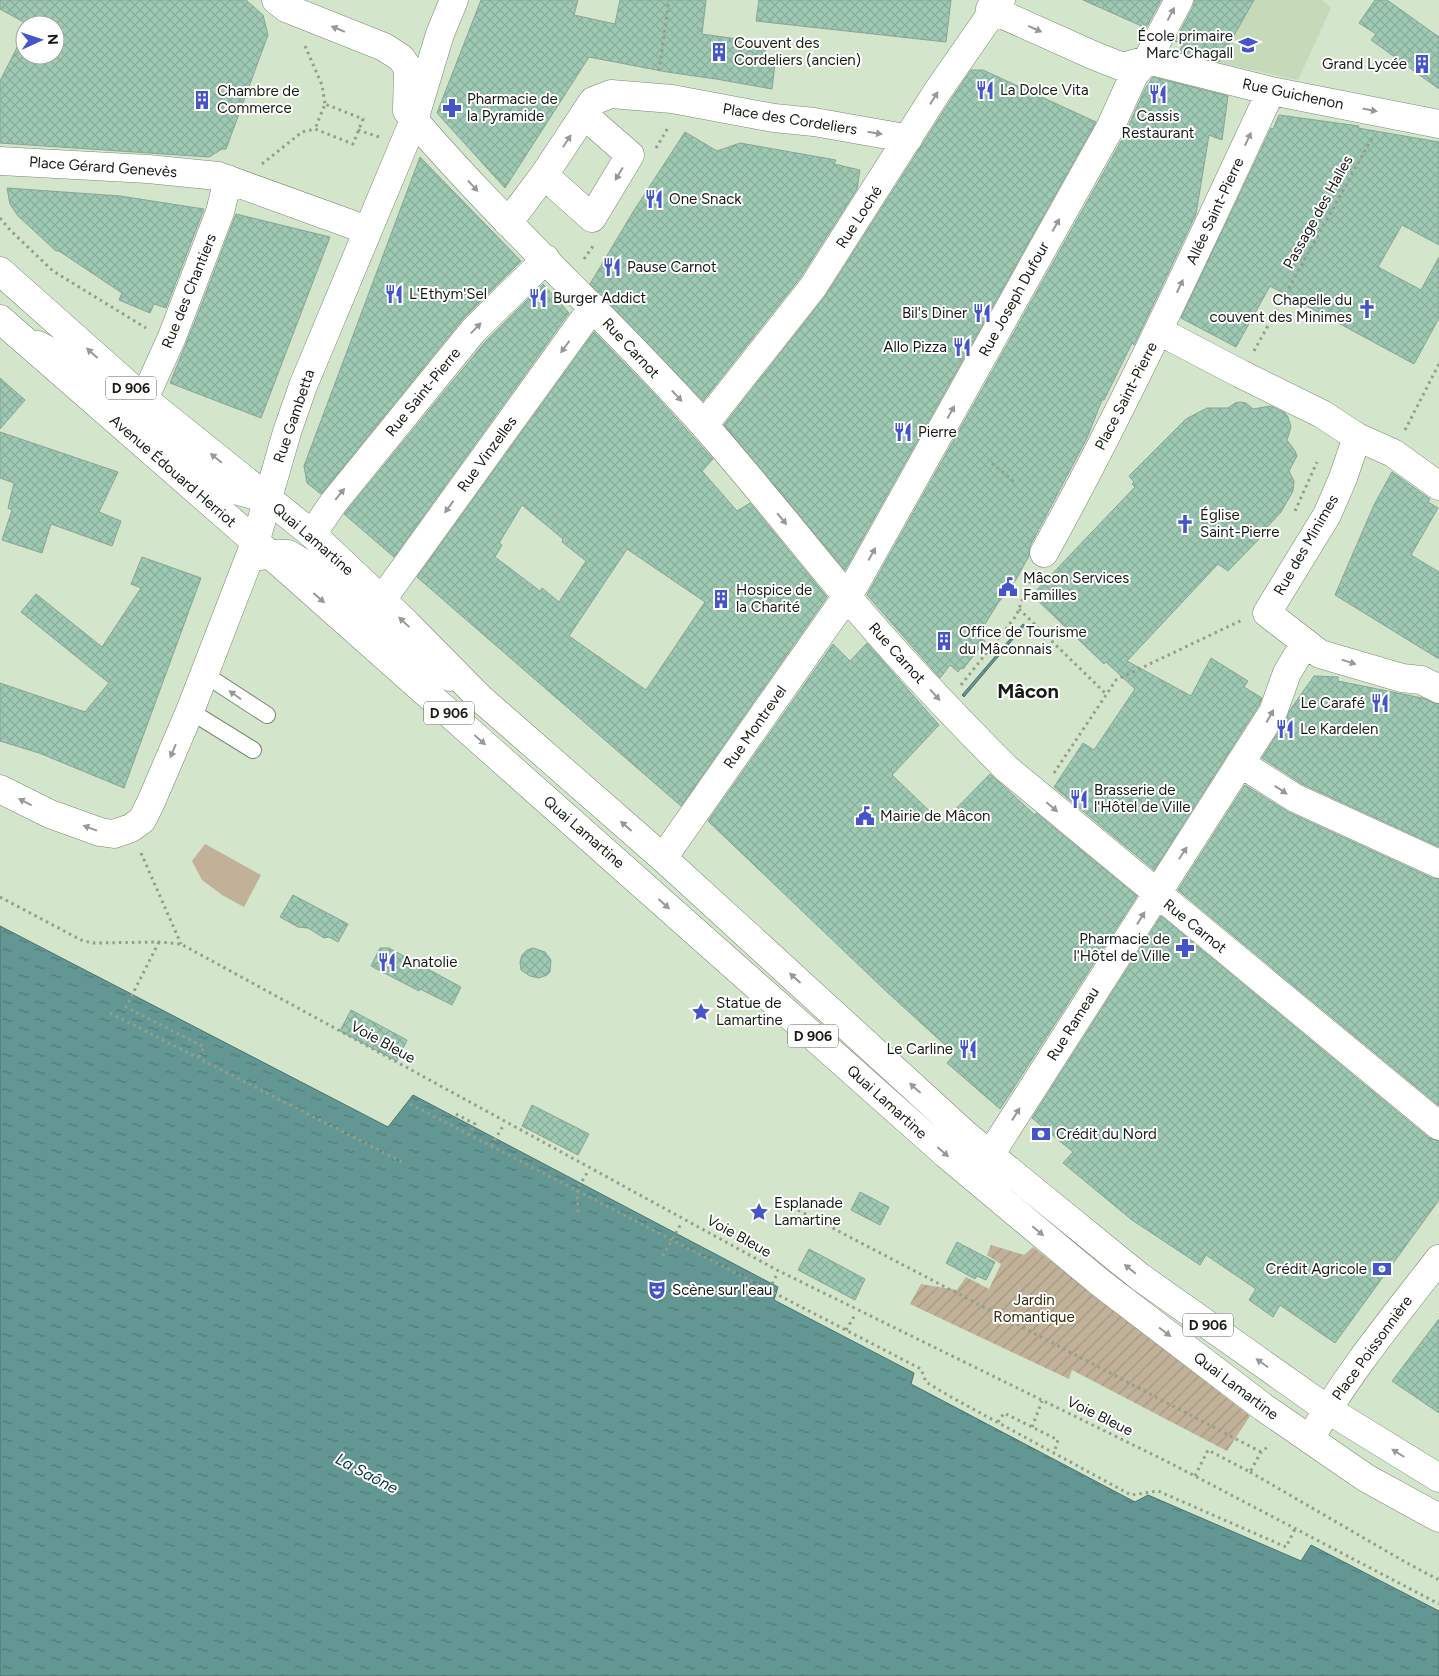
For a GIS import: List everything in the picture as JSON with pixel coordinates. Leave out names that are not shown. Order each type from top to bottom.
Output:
[{"type":"street","points":[[276,0],[286,8],[384,47],[401,58],[408,68],[410,127]]},
{"type":"street","name":"Rue Gambetta","points":[[131,828],[142,820],[151,802],[204,674],[258,552],[268,499],[287,432],[303,386],[410,127],[440,34],[454,0]]},
{"type":"street","name":"Rue Joseph Dufour","points":[[847,596],[1105,136],[1134,76],[1147,60],[1179,0]]},
{"type":"street","points":[[995,6],[1094,56],[1123,67],[1147,60]]},
{"type":"street","name":"Rue Loché","points":[[704,425],[813,288],[937,92],[995,6]]},
{"type":"street","points":[[384,47],[405,48],[422,44],[440,34]]},
{"type":"street","name":"Rue Guichenon","points":[[1147,60],[1271,91],[1439,124]]},
{"type":"street","name":"Allée Saint-Pierre","points":[[1159,330],[1271,91]]},
{"type":"street","name":"Place des Cordeliers","points":[[508,223],[544,175],[593,101],[611,94],[664,98],[774,118],[814,122],[899,136],[908,140]]},
{"type":"street","points":[[544,175],[592,218],[630,155],[584,115]]},
{"type":"street","name":"Rue Carnot","points":[[410,127],[546,259],[704,425],[847,596],[944,706],[1007,769],[1439,1126]]},
{"type":"street","name":"Place Gérard Genevès","points":[[0,161],[148,169],[227,180],[367,230]]},
{"type":"street","name":"Rue des Chantiers","points":[[144,399],[172,337],[220,212],[227,180]]},
{"type":"street","name":"Rue Saint-Pierre","points":[[312,534],[334,502],[473,331],[546,259]]},
{"type":"street","name":"D 906","points":[[0,271],[144,399],[268,499]]},
{"type":"street","name":"Rue Vinzelles","points":[[380,600],[593,307]]},
{"type":"street","points":[[8,326],[70,362],[216,486],[268,499]]},
{"type":"street","name":"Avenue Édouard Herriot","points":[[8,326],[258,552]]},
{"type":"street","name":"Place Saint-Pierre","points":[[1044,553],[1159,330],[1241,374],[1322,414],[1357,437]]},
{"type":"street","points":[[1357,437],[1436,475]]},
{"type":"street","name":"Rue des Minimes","points":[[1267,613],[1327,515],[1343,478],[1357,437]]},
{"type":"street","name":"Quai Lamartine","points":[[268,499],[312,534],[407,624],[480,698],[663,858],[966,1135],[1140,1277],[1327,1409],[1439,1478]]},
{"type":"street","points":[[258,552],[288,554],[324,576],[398,641],[480,698]]},
{"type":"street","name":"Quai Lamartine","points":[[258,552],[947,1155],[1098,1281],[1300,1433],[1366,1478],[1439,1518]]},
{"type":"street","name":"Rue Montrevel","points":[[663,858],[847,596]]},
{"type":"street","points":[[1267,613],[1320,654],[1402,678],[1422,680],[1439,689]]},
{"type":"street","points":[[1156,893],[1273,712],[1287,673],[1305,643]]},
{"type":"street","points":[[1240,764],[1295,798],[1439,864]]},
{"type":"street","points":[[0,789],[50,814],[100,832],[114,834],[131,828]]},
{"type":"street","name":"Rue Rameau","points":[[990,1155],[1156,893]]},
{"type":"street","name":"Place Poissonnière","points":[[1300,1433],[1327,1409],[1381,1334],[1439,1259]]},
{"type":"street","name":"D 906","points":[[1366,1478],[1439,1531]]},
{"type":"lane","points":[[204,674],[267,716]]},
{"type":"lane","points":[[190,711],[253,750]]},
{"type":"path","points":[[664,98],[669,0]]},
{"type":"path","points":[[308,17],[299,33],[322,85],[325,104],[315,129]]},
{"type":"path","points":[[227,180],[256,169],[302,132],[315,129],[353,144],[362,119],[325,104]]},
{"type":"path","name":"Passage des Halles","points":[[1241,374],[1386,113]]},
{"type":"path","points":[[0,218],[53,271],[141,327],[172,337]]},
{"type":"path","points":[[1393,453],[1439,365]]},
{"type":"path","points":[[992,463],[1014,482]]},
{"type":"path","points":[[944,706],[1016,616],[1027,586]]},
{"type":"path","points":[[1019,609],[1106,694]]},
{"type":"path","points":[[1039,796],[1116,680],[1254,614],[1267,613]]},
{"type":"path","points":[[0,897],[83,941],[94,943],[159,942],[181,944],[131,828]]},
{"type":"path","points":[[159,942],[126,1007],[204,1047],[198,1058]]},
{"type":"path","name":"Voie Bleue","points":[[181,944],[761,1261],[1172,1464],[1439,1604]]},
{"type":"path","points":[[110,1013],[404,1163]]},
{"type":"path","points":[[410,1104],[921,1369],[926,1382],[1131,1495],[1158,1491],[1286,1547],[1296,1528]]},
{"type":"path","points":[[456,1114],[475,1124],[469,1135]]},
{"type":"path","points":[[491,1146],[503,1126]]},
{"type":"path","points":[[578,1212],[577,1190],[588,1171]]},
{"type":"path","points":[[775,1198],[1260,1452]]},
{"type":"path","points":[[663,1256],[682,1222]]},
{"type":"path","points":[[745,1299],[769,1290],[777,1274]]},
{"type":"path","points":[[846,1330],[855,1315]]},
{"type":"path","points":[[1032,1427],[1042,1401]]},
{"type":"path","points":[[998,1422],[1004,1413],[1058,1440],[1054,1453]]},
{"type":"path","points":[[1250,1472],[1260,1452],[1274,1442],[1300,1433]]},
{"type":"path","points":[[1195,1476],[1208,1450],[1439,1580]]},
{"type":"shaded area","name":"École primaire Marc Chagall","points":[[1203,0],[1322,0],[1331,8],[1298,80],[1178,54],[1188,37]]},
{"type":"green space","points":[[205,844],[261,875],[244,907],[222,895],[202,880],[192,861]]},
{"type":"green space","name":"Jardin Romantique","points":[[991,1245],[1024,1255],[1033,1247],[1250,1416],[1227,1451],[1072,1370],[1069,1379],[910,1304],[921,1284],[957,1290],[966,1277],[989,1289],[1001,1264],[987,1255]]},
{"type":"water","points":[[1023,624],[1025,625],[964,697],[962,695]]},
{"type":"water","name":"La Saône","points":[[0,926],[388,1127],[413,1095],[778,1287],[774,1300],[914,1373],[911,1384],[1135,1502],[1148,1495],[1301,1561],[1311,1545],[1439,1611],[1439,1676],[0,1676]]},
{"type":"building","points":[[0,0],[246,0],[263,15],[268,35],[226,149],[222,149],[209,157],[0,143],[0,81],[15,52],[15,65],[65,65],[65,15],[15,15],[15,17],[0,9]]},
{"type":"building","points":[[481,0],[578,0],[574,15],[615,24],[620,0],[706,0],[702,34],[766,43],[763,63],[775,64],[772,89],[589,57],[505,188],[437,113]]},
{"type":"building","points":[[759,0],[951,0],[946,42],[756,21]]},
{"type":"building","points":[[1083,0],[1161,0],[1146,28]]},
{"type":"building","points":[[1195,0],[1254,0],[1219,62],[1179,52],[1183,44],[1175,41]]},
{"type":"building","name":"Grand Lycée","points":[[1375,0],[1387,0],[1439,37],[1439,89],[1371,40],[1376,34],[1359,23]]},
{"type":"building","points":[[971,70],[983,70],[1096,122],[845,570],[724,425],[826,295]]},
{"type":"building","points":[[1153,77],[1228,96],[1222,140],[1209,135],[1196,214],[1134,345],[1132,343],[1104,400],[1102,400],[1087,438],[1030,546],[1029,556],[1014,583],[998,603],[980,632],[984,635],[982,639],[985,641],[963,669],[961,668],[958,672],[950,665],[940,678],[867,595],[1124,136],[1145,89]]},
{"type":"building","points":[[1279,115],[1359,126],[1358,128],[1439,142],[1439,245],[1402,225],[1378,267],[1421,290],[1439,257],[1439,318],[1414,364],[1270,286],[1236,347],[1181,318],[1271,128],[1273,129]]},
{"type":"building","points":[[685,132],[717,151],[740,143],[836,160],[834,164],[860,170],[857,189],[800,278],[703,401],[590,284],[633,212]]},
{"type":"building","points":[[420,157],[521,261],[461,321],[321,494],[307,483],[304,466]]},
{"type":"building","points":[[7,188],[120,196],[204,209],[166,308],[154,304],[150,313],[119,300],[122,293],[59,251],[56,251],[18,216],[10,204]]},
{"type":"building","points":[[236,214],[330,237],[261,418],[170,383]]},
{"type":"building","points":[[543,284],[569,313],[394,557],[344,514],[485,342]]},
{"type":"building","points":[[594,332],[713,459],[702,471],[737,511],[750,503],[827,597],[681,806],[417,577]],"holes":[[[522,505],[563,539],[562,542],[586,561],[559,602],[542,588],[540,591],[495,557],[502,545],[499,543]],[[627,549],[705,602],[646,690],[569,636]]]},
{"type":"building","points":[[0,378],[25,400],[0,429]]},
{"type":"building","name":"Église Saint-Pierre","points":[[1240,402],[1246,403],[1253,409],[1271,406],[1285,413],[1288,417],[1291,427],[1287,440],[1297,456],[1289,471],[1294,481],[1293,491],[1281,512],[1258,537],[1259,539],[1228,571],[1218,564],[1127,661],[1191,696],[1211,658],[1248,681],[1244,687],[1262,698],[1154,870],[1054,787],[1083,743],[1094,750],[1135,689],[1106,662],[1104,664],[1032,595],[1135,487],[1132,484],[1134,482],[1129,476],[1186,419],[1207,408],[1228,408]]},
{"type":"building","points":[[0,432],[118,472],[99,512],[121,521],[112,546],[51,524],[42,553],[2,540],[12,510],[8,508],[14,483],[0,478]]},
{"type":"building","points":[[1392,472],[1430,499],[1428,502],[1438,508],[1411,555],[1439,572],[1439,659],[1335,595],[1374,505]]},
{"type":"building","points":[[142,557],[201,578],[124,788],[39,753],[0,741],[0,683],[85,712],[109,683],[21,612],[36,594],[102,647],[141,588],[131,584]]},
{"type":"building","points":[[867,643],[939,725],[892,775],[942,823],[990,774],[1035,815],[1036,813],[1137,896],[1000,1109],[947,1063],[955,1054],[887,992],[708,821],[833,644],[850,661]]},
{"type":"building","points":[[1314,676],[1338,677],[1338,681],[1422,698],[1439,704],[1439,847],[1302,784],[1262,758],[1286,720],[1290,710]]},
{"type":"building","points":[[1245,785],[1288,812],[1432,878],[1439,879],[1439,1106],[1178,890]]},
{"type":"building","points":[[293,895],[348,924],[338,942],[329,937],[324,938],[308,928],[298,927],[280,917]]},
{"type":"building","points":[[1161,916],[1429,1138],[1439,1141],[1439,1200],[1335,1343],[1280,1305],[1273,1317],[1249,1300],[1256,1289],[1206,1255],[1200,1265],[1132,1220],[1063,1163],[1073,1152],[1032,1118]]},
{"type":"building","points":[[380,948],[389,948],[461,987],[452,1005],[420,989],[419,991],[371,966]]},
{"type":"building","points":[[533,948],[545,952],[551,960],[550,972],[539,978],[530,976],[521,970],[520,962],[522,955],[527,950]]},
{"type":"building","points":[[351,1010],[407,1040],[397,1061],[340,1031]]},
{"type":"building","points":[[532,1105],[589,1134],[578,1155],[522,1126]]},
{"type":"building","points":[[860,1192],[889,1207],[880,1225],[851,1210]]},
{"type":"building","points":[[957,1242],[995,1262],[986,1280],[977,1276],[975,1279],[946,1263]]},
{"type":"building","points":[[809,1249],[865,1279],[855,1300],[798,1270]]},
{"type":"building","points":[[1439,1319],[1439,1413],[1392,1381]]},
{"type":"place","name":"École primaire Marc Chagall","points":[[1248,45]]},
{"type":"place","name":"Couvent des Cordeliers (ancien)","points":[[719,52]]},
{"type":"place","name":"Grand Lycée","points":[[1422,64]]},
{"type":"place","name":"La Dolce Vita","points":[[985,90]]},
{"type":"place","name":"Cassis Restaurant","points":[[1158,94]]},
{"type":"place","name":"Chambre de Commerce","points":[[202,100]]},
{"type":"place","name":"Pharmacie de la Pyramide","points":[[452,108]]},
{"type":"place","name":"One Snack","points":[[654,199]]},
{"type":"place","name":"Pause Carnot","points":[[612,267]]},
{"type":"place","name":"L'Ethym'Sel","points":[[394,294]]},
{"type":"place","name":"Burger Addict","points":[[538,298]]},
{"type":"place","name":"Chapelle du couvent des Minimes","points":[[1367,309]]},
{"type":"place","name":"Bil's Diner","points":[[982,313]]},
{"type":"place","name":"Allo Pizza","points":[[962,347]]},
{"type":"place","name":"Pierre","points":[[903,432]]},
{"type":"place","name":"Église Saint-Pierre","points":[[1185,524]]},
{"type":"place","name":"Mâcon Services Familles","points":[[1008,587]]},
{"type":"place","name":"Hospice de la Charité","points":[[721,599]]},
{"type":"place","name":"Office de Tourisme du Mâconnais","points":[[944,641]]},
{"type":"place","name":"Le Carafé","points":[[1380,703]]},
{"type":"place","name":"Le Kardelen","points":[[1285,729]]},
{"type":"place","name":"Brasserie de l'Hôtel de Ville","points":[[1079,799]]},
{"type":"place","name":"Mairie de Mâcon","points":[[865,816]]},
{"type":"place","name":"Pharmacie de l'Hôtel de Ville","points":[[1185,948]]},
{"type":"place","name":"Anatolie","points":[[387,962]]},
{"type":"place","name":"Statue de Lamartine","points":[[701,1012]]},
{"type":"place","name":"Le Carline","points":[[968,1049]]},
{"type":"place","name":"Crédit du Nord","points":[[1041,1134]]},
{"type":"place","name":"Esplanade Lamartine","points":[[759,1212]]},
{"type":"place","name":"Crédit Agricole","points":[[1382,1269]]},
{"type":"place","name":"Scène sur l'eau","points":[[657,1290]]},
{"type":"district","name":"Mâcon","points":[[1028,691]]}]
